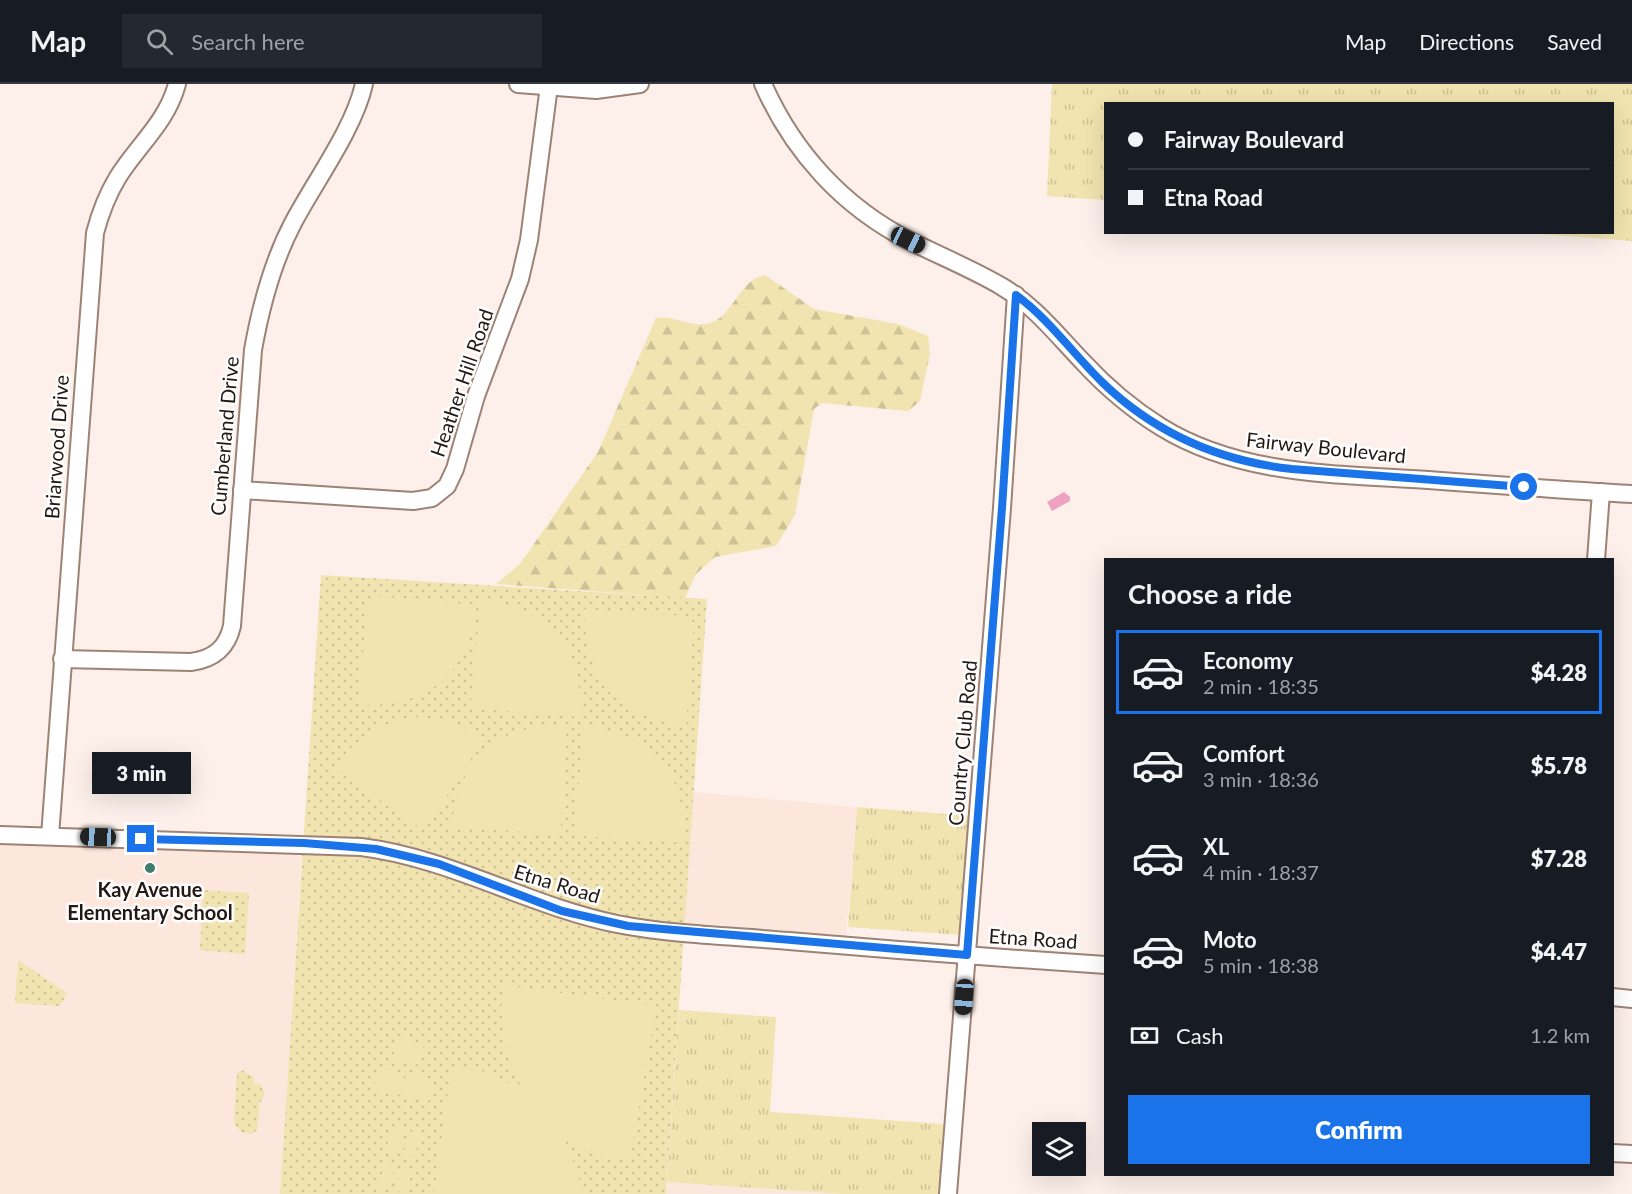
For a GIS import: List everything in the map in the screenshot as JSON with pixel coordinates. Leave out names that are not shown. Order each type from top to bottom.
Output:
[{"type":"street","name":"Briarwood Drive","points":[[50,836],[95,233],[108,195],[118,176],[159,125],[177,84]]},
{"type":"street","name":"Cumberland Drive","points":[[62,658],[191,662],[210,658],[225,644],[232,626],[253,350],[260,309],[274,265],[292,224],[351,118],[364,84]]},
{"type":"street","points":[[518,84],[596,90],[640,84]]},
{"type":"street","name":"Fairway Boulevard","points":[[763,84],[795,142],[817,171],[839,192],[885,227],[1016,295],[1038,312],[1103,383],[1128,404],[1175,436],[1208,451],[1263,465],[1334,474],[1632,494]]},
{"type":"street","name":"Heather Hill Road","points":[[242,490],[413,501],[432,498],[447,486],[455,469],[476,396],[520,279],[530,240],[549,86]]},
{"type":"street","name":"Country Club Road","points":[[948,1194],[1002,518],[1016,295]]},
{"type":"street","points":[[1596,558],[1601,492]]},
{"type":"street","name":"Etna Road","points":[[0,835],[312,843],[369,848],[439,864],[562,911],[628,926],[1104,965]]},
{"type":"street","points":[[1614,997],[1632,999]]},
{"type":"street","points":[[1614,1153],[1632,1154]]},
{"type":"shaded area","points":[[1064,492],[1070,497],[1070,501],[1052,511],[1047,502]]},
{"type":"shaded area","points":[[693,792],[857,807],[845,945],[684,933]]},
{"type":"shaded area","points":[[0,842],[302,849],[280,1194],[0,1194]]},
{"type":"shaded area","points":[[667,1182],[841,1194],[666,1194]]},
{"type":"green space","points":[[1052,84],[1632,84],[1632,241],[1540,234],[1614,234],[1614,102],[1104,102],[1104,200],[1047,196]]},
{"type":"green space","points":[[765,275],[814,309],[898,324],[928,336],[930,354],[920,401],[908,411],[822,403],[814,409],[795,515],[776,546],[715,557],[696,574],[685,598],[496,584],[520,564],[598,452],[656,318],[708,324],[728,310],[750,282]]},
{"type":"green space","points":[[321,575],[707,599],[666,1194],[280,1194]]},
{"type":"green space","points":[[375,596],[477,605],[472,630],[464,651],[454,669],[441,682],[406,700],[359,706],[367,603]]},
{"type":"green space","points":[[481,599],[527,612],[558,636],[568,651],[575,670],[581,717],[478,709],[471,701]]},
{"type":"green space","points":[[584,609],[687,616],[694,623],[686,726],[661,721],[640,713],[622,703],[608,690],[598,675],[591,656]]},
{"type":"green space","points":[[409,717],[449,722],[485,738],[428,824],[418,826],[333,768],[357,742],[386,725]]},
{"type":"green space","points":[[567,724],[561,827],[554,834],[451,827],[456,801],[464,780],[486,749],[502,738],[520,731]]},
{"type":"green space","points":[[584,726],[609,731],[630,739],[648,749],[661,761],[672,777],[679,795],[686,843],[582,836],[575,828]]},
{"type":"green space","points":[[857,807],[971,816],[962,935],[848,927]]},
{"type":"green space","points":[[203,890],[249,893],[245,954],[200,950]]},
{"type":"green space","points":[[18,960],[67,993],[60,1006],[15,1003]]},
{"type":"green space","points":[[503,985],[649,1005],[655,1014],[630,1160],[592,1154],[561,1135],[568,1146],[584,1194],[434,1194],[451,1068],[489,1072],[525,1093],[512,1067],[505,1041],[502,1014]]},
{"type":"green space","points":[[679,1010],[776,1017],[770,1112],[944,1124],[939,1194],[841,1194],[667,1182]]},
{"type":"green space","points":[[397,1038],[424,1044],[420,1065],[393,1060]]},
{"type":"green space","points":[[378,1068],[404,1074],[400,1095],[373,1090]]},
{"type":"green space","points":[[242,1070],[254,1077],[254,1084],[260,1084],[265,1093],[260,1103],[257,1130],[251,1134],[241,1132],[234,1123],[237,1074]]},
{"type":"green space","points":[[406,1074],[433,1079],[429,1101],[401,1095]]},
{"type":"green space","points":[[391,1127],[403,1129],[398,1153],[386,1151]]},
{"type":"green space","points":[[409,1131],[420,1133],[415,1157],[404,1154]]},
{"type":"green space","points":[[384,1163],[395,1166],[390,1189],[379,1187]]},
{"type":"green space","points":[[401,1167],[412,1170],[407,1193],[396,1191]]},
{"type":"place","name":"Kay Avenue Elementary School","points":[[150,868]]},
{"type":"route","points":[[141,839],[304,843],[376,849],[439,864],[562,911],[628,926],[967,955],[1002,508],[1016,295],[1038,312],[1060,334],[1103,383],[1139,413],[1175,436],[1208,451],[1228,458],[1263,465],[1334,474],[1524,487]]}]
